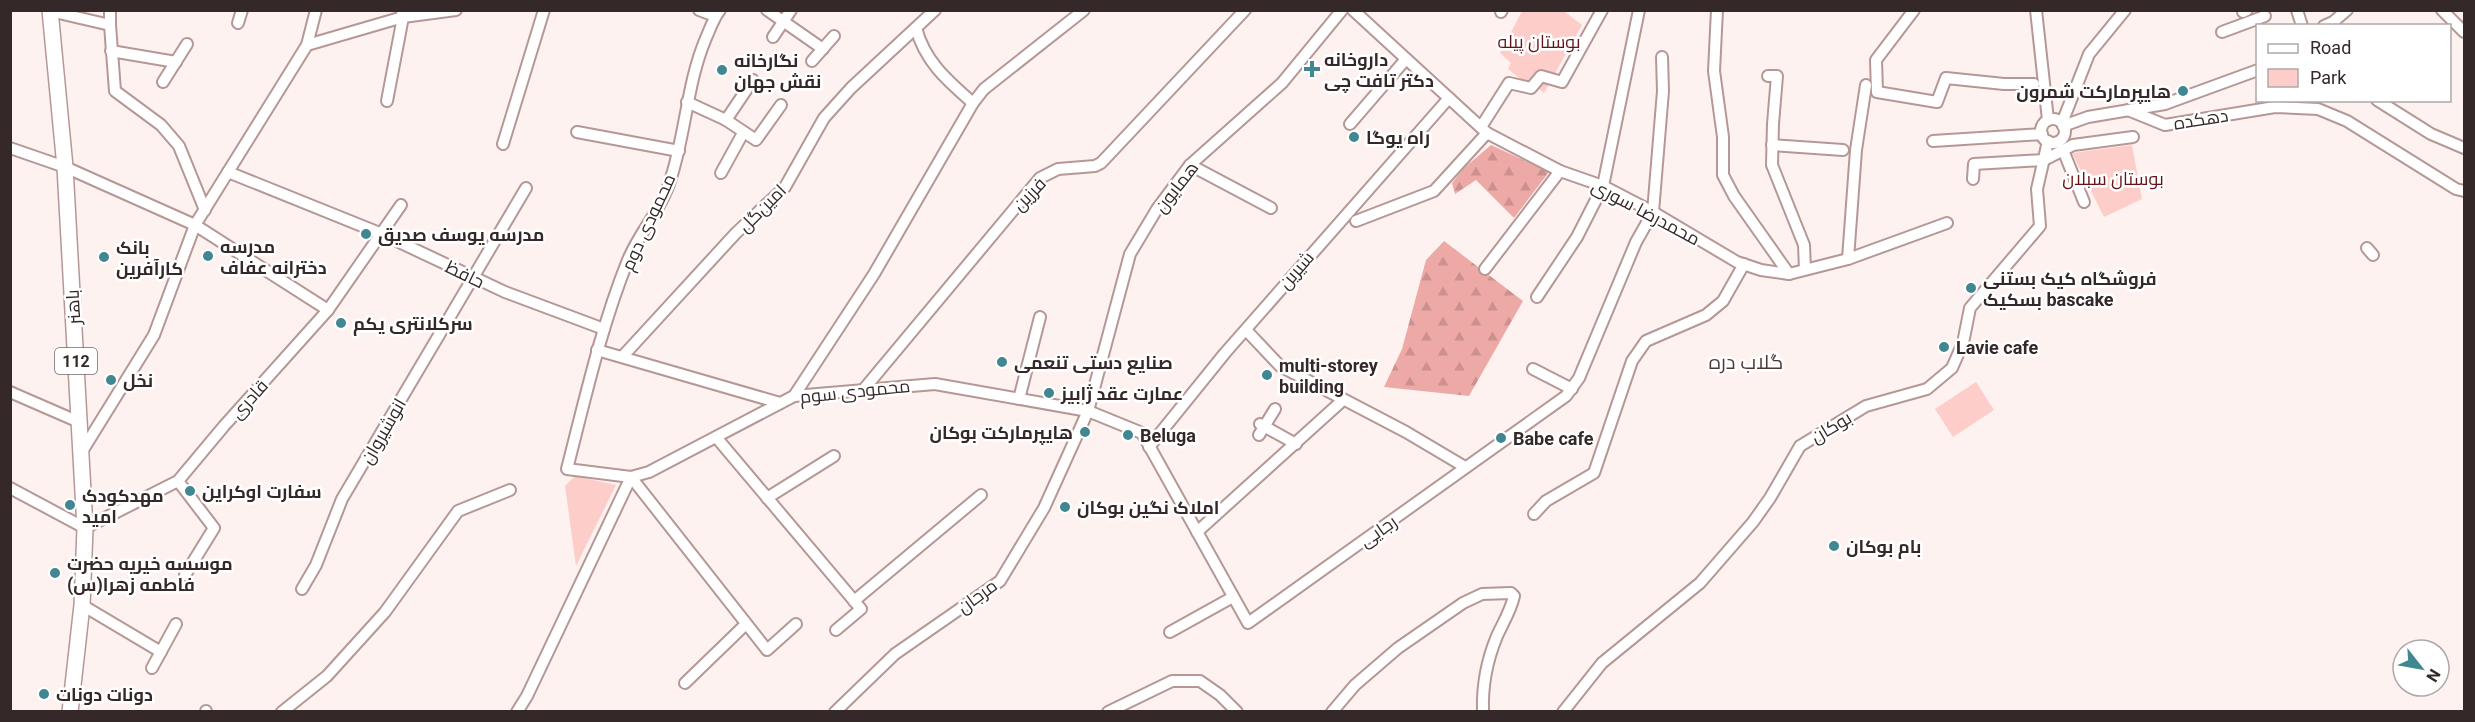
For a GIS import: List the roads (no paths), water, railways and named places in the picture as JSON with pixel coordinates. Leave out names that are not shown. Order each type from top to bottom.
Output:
[{"type":"main road","name":"باهنر","points":[[50,11],[65,167],[85,528],[82,605],[69,711]]},
{"type":"street","points":[[110,10],[115,91],[160,125],[179,146],[205,210]]},
{"type":"street","points":[[238,23],[242,10]]},
{"type":"street","points":[[81,453],[154,334],[195,225],[308,45],[316,10]]},
{"type":"street","points":[[308,45],[402,14],[456,10]]},
{"type":"street","points":[[503,144],[544,10]]},
{"type":"street","points":[[699,10],[718,13]]},
{"type":"street","points":[[767,10],[823,49]]},
{"type":"street","points":[[772,37],[791,10]]},
{"type":"street","name":"امین‌گل","points":[[623,356],[736,233],[785,187],[824,118],[851,88],[935,10]]},
{"type":"street","points":[[794,396],[874,274],[973,103],[984,89],[1084,10]]},
{"type":"street","name":"فرزین","points":[[864,389],[1040,178],[1058,169],[1101,164],[1245,10]]},
{"type":"street","name":"همایون","points":[[1088,411],[1130,254],[1157,209],[1190,165],[1282,83],[1342,10]]},
{"type":"street","name":"محمدرضا سوری","points":[[1353,10],[1484,130],[1560,171],[1603,186],[1744,264],[1789,274],[1848,259],[1947,223]]},
{"type":"street","points":[[1356,221],[1434,191],[1484,130],[1509,83],[1531,88],[1541,76],[1562,82],[1602,10]]},
{"type":"street","points":[[1537,297],[1577,237],[1603,186],[1639,10]]},
{"type":"street","points":[[1717,10],[1714,71],[1723,137],[1723,175],[1734,195],[1789,274]]},
{"type":"street","points":[[1914,10],[1876,60],[1877,92],[1937,102],[1946,78],[2004,84],[2034,84]]},
{"type":"street","points":[[2036,10],[2048,120]]},
{"type":"street","points":[[1933,141],[2045,138],[2055,142],[2061,138],[2064,132],[2062,124],[2089,54],[2125,10]]},
{"type":"street","points":[[2442,10],[2464,32]]},
{"type":"street","points":[[50,11],[110,25]]},
{"type":"street","points":[[2327,24],[2343,12]]},
{"type":"street","name":"محمودی دوم","points":[[567,469],[597,350],[628,260],[662,201],[679,151],[698,55],[718,13]]},
{"type":"street","points":[[387,101],[402,14]]},
{"type":"street","points":[[2222,32],[2266,17]]},
{"type":"street","points":[[916,28],[921,45],[938,72],[973,103]]},
{"type":"street","points":[[812,62],[834,36]]},
{"type":"street","points":[[163,82],[187,44]]},
{"type":"street","points":[[111,51],[176,62]]},
{"type":"street","points":[[1653,212],[1663,91],[1662,57]]},
{"type":"street","points":[[1350,124],[1406,59]]},
{"type":"street","points":[[2062,124],[2088,117],[2165,104],[2256,71]]},
{"type":"street","points":[[1768,76],[1777,76],[1772,165],[1804,245],[1805,269]]},
{"type":"street","points":[[726,120],[753,80]]},
{"type":"street","points":[[1848,259],[1856,150],[1866,85]]},
{"type":"street","name":"شیرین","points":[[1149,447],[1313,250],[1449,98]]},
{"type":"street","points":[[687,102],[726,120],[751,139],[759,139],[781,105]]},
{"type":"street","points":[[2380,102],[2431,134],[2464,148]]},
{"type":"street","name":"دهکده","points":[[2128,110],[2165,124],[2276,107],[2318,109],[2347,121],[2457,189],[2464,191]]},
{"type":"street","points":[[2045,138],[2041,128],[2048,120],[2055,119],[2062,124]]},
{"type":"street","points":[[577,132],[679,151]]},
{"type":"street","points":[[721,173],[742,133]]},
{"type":"street","points":[[1973,179],[1974,164],[2044,160],[2073,145],[2133,137]]},
{"type":"street","name":"بوکان","points":[[1563,711],[1602,663],[1700,583],[1753,522],[1770,498],[1800,446],[1866,406],[1927,389],[1952,368],[1963,343],[1970,308],[2040,226],[2037,189],[2044,160],[2045,138]]},
{"type":"street","points":[[1772,145],[1843,150]]},
{"type":"street","points":[[10,148],[65,167],[195,225],[328,310]]},
{"type":"street","points":[[2063,150],[2084,202]]},
{"type":"street","points":[[1190,165],[1271,208]]},
{"type":"street","points":[[1485,269],[1560,171]]},
{"type":"street","name":"حافظ","points":[[228,172],[382,234],[505,292],[604,329]]},
{"type":"street","name":"انوشیروان","points":[[302,588],[316,565],[342,499],[526,188]]},
{"type":"street","name":"قادری","points":[[85,528],[178,481],[328,310],[401,205]]},
{"type":"street","name":"رجایی","points":[[1088,411],[1142,433],[1248,623],[1566,396],[1580,378],[1636,242],[1653,212]]},
{"type":"street","points":[[1534,514],[1546,501],[1594,473],[1632,361],[1646,341],[1706,315],[1723,301],[1744,264]]},
{"type":"street","points":[[1019,399],[1040,317]]},
{"type":"street","points":[[1246,330],[1276,363],[1406,432],[1465,467]]},
{"type":"street","points":[[597,350],[780,403]]},
{"type":"street","points":[[1533,369],[1572,389]]},
{"type":"street","name":"محمودی سوم","points":[[567,469],[631,477],[648,472],[794,396],[935,384],[1088,411]]},
{"type":"street","points":[[10,392],[79,422]]},
{"type":"street","points":[[1197,532],[1343,400]]},
{"type":"street","points":[[1275,409],[1261,428],[1296,444]]},
{"type":"street","name":"مرجان","points":[[835,711],[895,654],[1000,581],[1044,508],[1088,411]]},
{"type":"street","points":[[716,437],[861,610],[836,630]]},
{"type":"street","points":[[767,498],[834,456]]},
{"type":"street","points":[[517,711],[527,696],[631,477],[767,650],[796,624]]},
{"type":"street","points":[[178,481],[214,528],[185,575]]},
{"type":"street","points":[[10,488],[85,528]]},
{"type":"street","points":[[282,711],[327,676],[385,612],[458,511],[510,490]]},
{"type":"street","points":[[854,601],[981,495]]},
{"type":"street","points":[[1332,711],[1355,685],[1398,648],[1463,603],[1482,594],[1511,593],[1514,596],[1485,674],[1484,711]]},
{"type":"street","points":[[1170,633],[1233,597]]},
{"type":"street","points":[[82,605],[161,652]]},
{"type":"street","points":[[152,668],[177,624]]},
{"type":"street","points":[[685,683],[746,624]]},
{"type":"street","points":[[1108,711],[1172,681],[1200,681],[1237,711]]},
{"type":"place","name":"داروخانه دکتر تافت چی","points":[[1312,69]]},
{"type":"place","name":"نگارخانه نقش جهان","points":[[722,70]]},
{"type":"place","name":"هایپرمارکت شمرون","points":[[2183,91]]},
{"type":"place","name":"راه یوگا","points":[[1354,137]]},
{"type":"place","name":"مدرسه یوسف صدیق","points":[[366,234]]},
{"type":"place","name":"مدرسه دخترانه عفاف","points":[[208,256]]},
{"type":"place","name":"بانک کارآفرین","points":[[104,257]]},
{"type":"place","name":"فروشگاه کیک بستنی بسکیک bascake","points":[[1971,288]]},
{"type":"place","name":"سرکلانتری یکم","points":[[341,323]]},
{"type":"place","name":"Lavie cafe","points":[[1944,347]]},
{"type":"place","name":"صنایع دستی تنعمی","points":[[1002,362]]},
{"type":"place","name":"multi-storey building","points":[[1267,375]]},
{"type":"place","name":"نخل","points":[[111,380]]},
{"type":"place","name":"عمارت عقد ژابیز","points":[[1049,393]]},
{"type":"place","name":"هایپرمارکت بوکان","points":[[1085,432]]},
{"type":"place","name":"Beluga","points":[[1128,435]]},
{"type":"place","name":"Babe cafe","points":[[1501,438]]},
{"type":"place","name":"سفارت اوکراین","points":[[190,491]]},
{"type":"place","name":"مهدکودک امید","points":[[70,505]]},
{"type":"place","name":"املاک نگین بوکان","points":[[1065,507]]},
{"type":"place","name":"بام بوکان","points":[[1834,546]]},
{"type":"place","name":"موسسه خیریه حضرت فاطمه زهرا(س)","points":[[55,573]]},
{"type":"place","name":"دونات دونات","points":[[44,694]]},
{"type":"district","name":"گلاب دره","points":[[1746,362]]},
{"type":"park label","name":"بوستان پیله","points":[[1539,41]]},
{"type":"park label","name":"بوستان سبلان","points":[[2113,178]]}]
